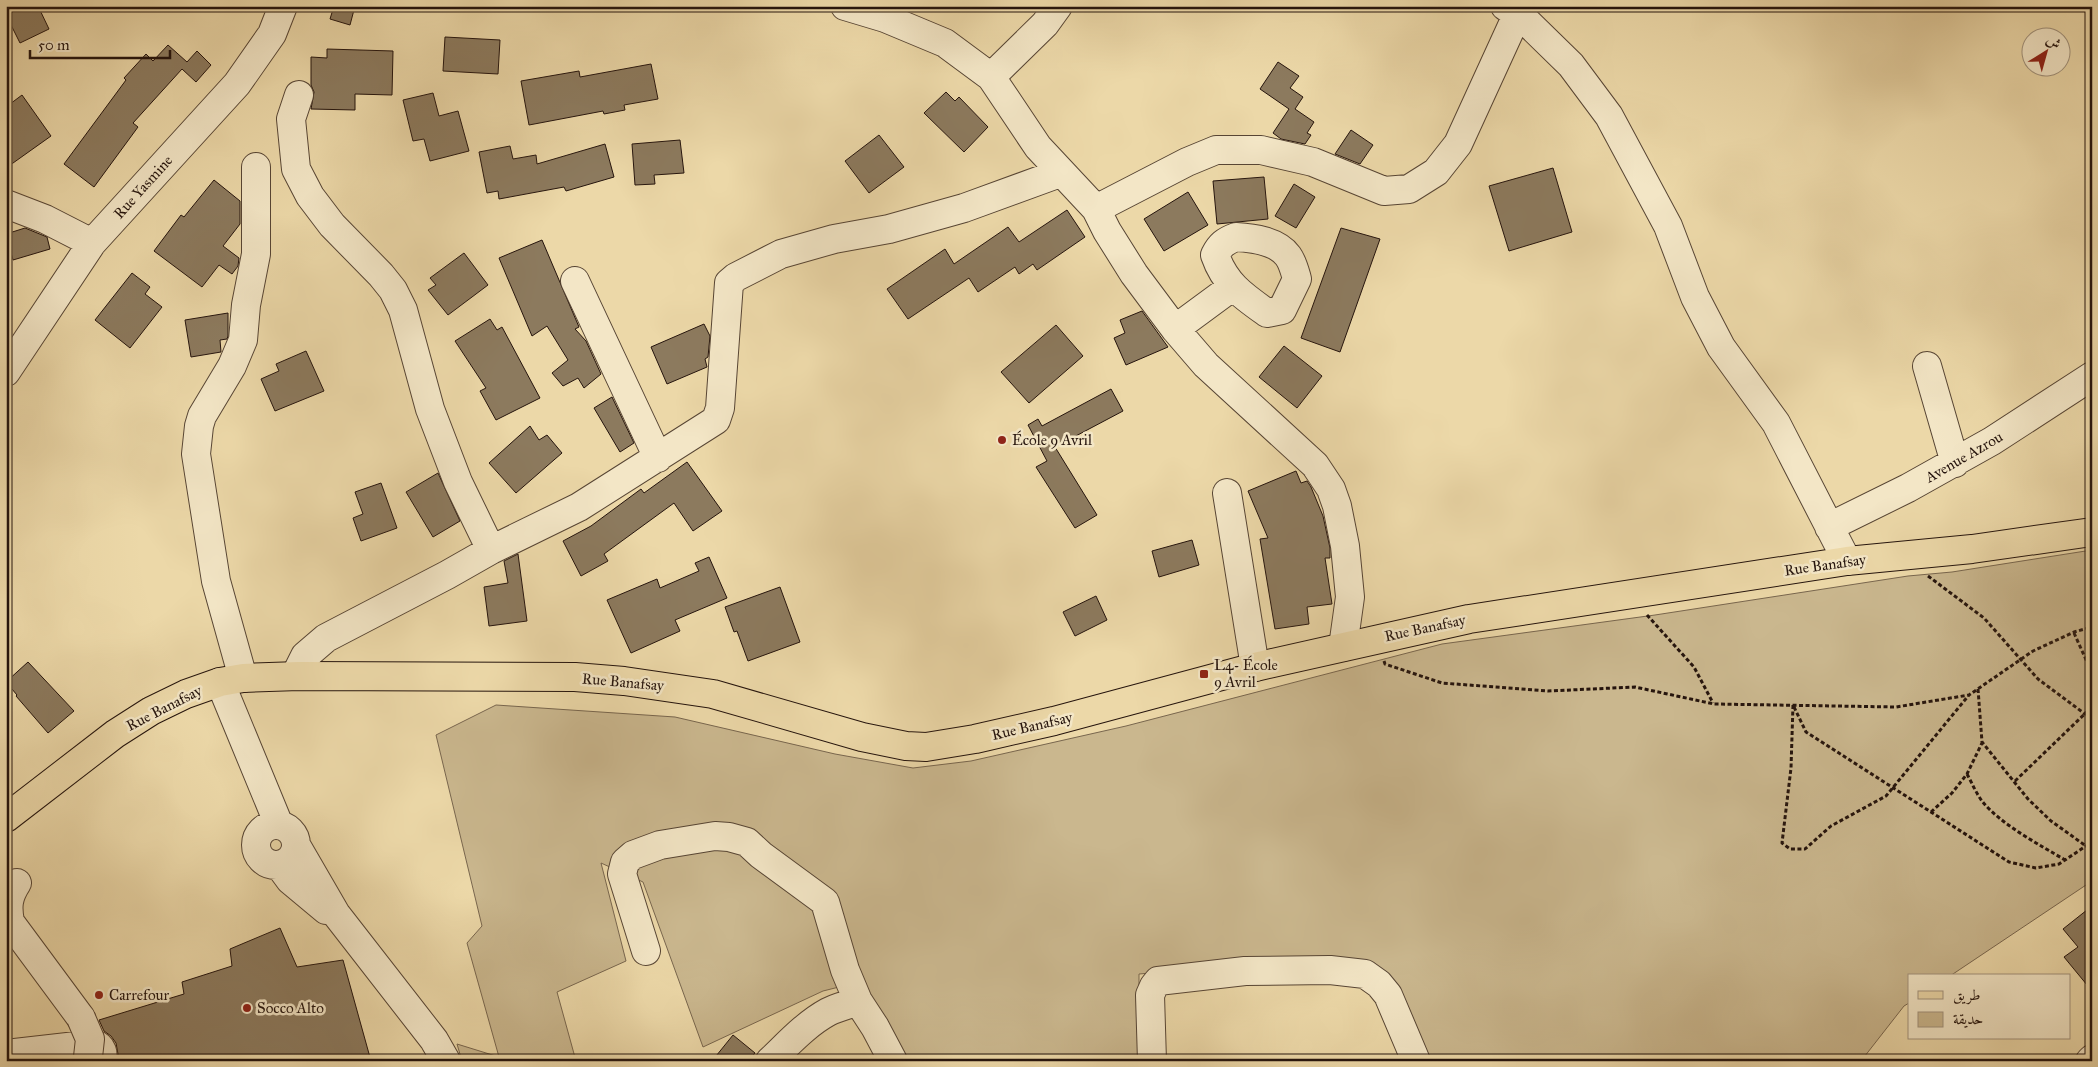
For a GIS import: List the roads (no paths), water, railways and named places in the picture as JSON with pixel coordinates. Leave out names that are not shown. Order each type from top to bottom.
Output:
[{"type":"main road","name":"Rue Banafsay","points":[[6,818],[122,730],[151,711],[186,694],[231,680],[299,676],[574,678],[624,681],[713,694],[862,737],[906,746],[926,747],[975,739],[1054,721],[1255,667],[1469,619],[1847,561],[1972,549],[2092,532]]},
{"type":"street","name":"Rue Yasmine","points":[[6,372],[92,243],[237,84],[272,34],[283,6]]},
{"type":"street","points":[[845,6],[885,18],[945,43],[991,78],[1038,147],[1096,210],[1134,274],[1175,330],[1206,365],[1315,465],[1330,489],[1337,506],[1345,546],[1350,597],[1343,647]]},
{"type":"street","points":[[991,78],[1045,24],[1058,6]]},
{"type":"street","points":[[1096,210],[1187,162],[1216,150],[1261,150],[1313,162],[1384,191],[1409,189],[1436,172],[1458,144],[1511,11],[1527,22],[1571,65],[1609,116],[1668,226],[1699,306],[1721,347],[1776,423],[1847,561]]},
{"type":"street","points":[[299,95],[291,119],[296,168],[310,196],[321,210],[393,290],[403,310],[430,409],[458,482],[491,550]]},
{"type":"street","points":[[256,167],[256,254],[246,305],[243,340],[232,366],[202,416],[196,454],[231,680],[285,845],[434,1040],[446,1061]]},
{"type":"street","points":[[299,676],[298,670],[305,656],[326,638],[491,550],[579,507],[709,426],[718,416],[728,283],[732,280],[782,254],[834,239],[889,229],[964,208],[1060,173]]},
{"type":"street","points":[[6,204],[45,219],[92,243]]},
{"type":"street","points":[[1236,237],[1256,239],[1299,254],[1297,279],[1282,310],[1267,313],[1232,288],[1219,267],[1215,255],[1218,248],[1225,241],[1236,237]]},
{"type":"street","points":[[575,281],[658,458]]},
{"type":"street","points":[[1175,330],[1232,288]]},
{"type":"street","points":[[1927,366],[1955,463]]},
{"type":"street","name":"Avenue Azrou","points":[[1829,527],[1955,463],[2092,376]]},
{"type":"street","points":[[1227,493],[1255,667]]},
{"type":"street","points":[[646,951],[622,874],[627,860],[640,851],[678,841],[715,836],[747,842],[761,856],[826,902],[845,970],[858,1001],[875,1027],[893,1061]]},
{"type":"street","points":[[6,1054],[94,1044],[98,1045],[102,1050],[103,1057],[91,1060],[90,1039],[82,1018],[10,922],[7,908],[9,895],[17,883]]},
{"type":"street","points":[[1152,1061],[1150,995],[1158,981],[1245,971],[1330,970],[1360,973],[1379,984],[1388,995],[1416,1061]]},
{"type":"street","points":[[770,1061],[791,1040],[829,1012],[858,1001]]},
{"type":"place","name":"École 9 Avril","points":[[1002,440]]},
{"type":"place","name":"L4- École 9 Avril","points":[[1204,674]]},
{"type":"place","name":"Carrefour","points":[[99,995]]},
{"type":"place","name":"Socco Alto","points":[[247,1008]]}]
